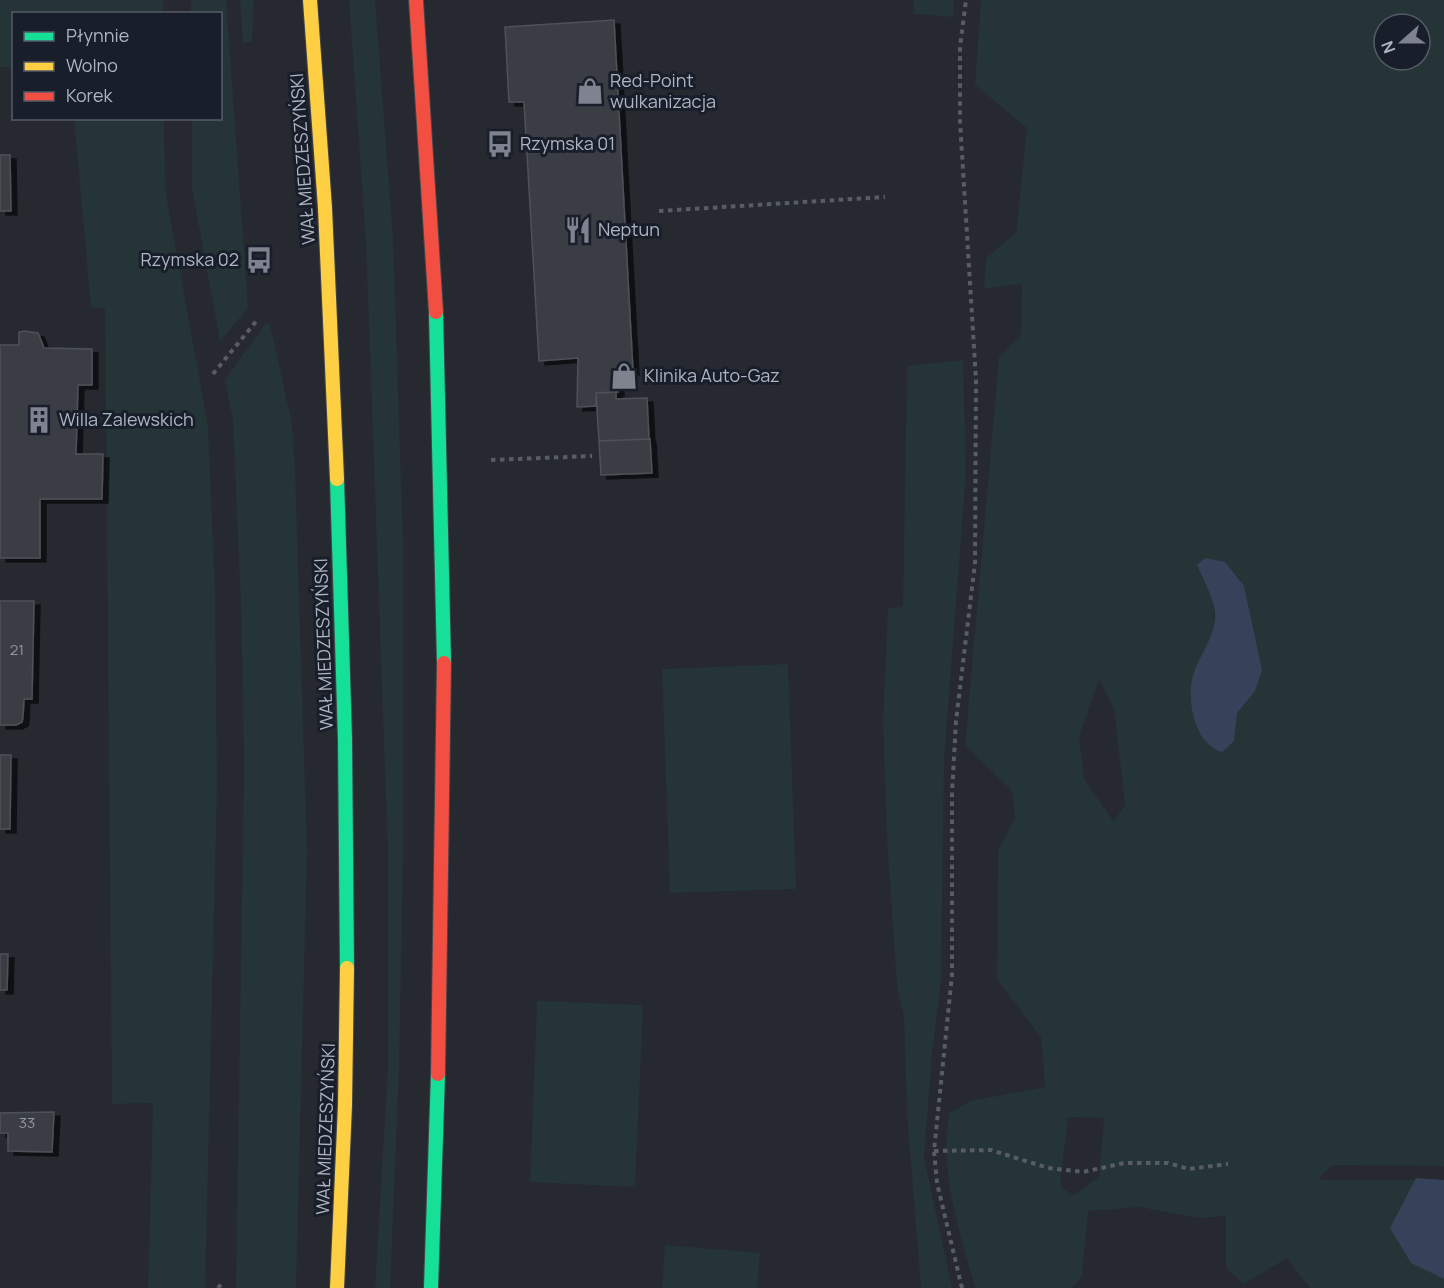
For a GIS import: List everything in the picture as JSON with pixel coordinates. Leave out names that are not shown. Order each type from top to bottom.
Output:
[{"type":"main road","name":"WAŁ MIEDZESZYŃSKI","points":[[310,0],[322,167],[336,439],[349,882],[346,1100],[337,1288]]},
{"type":"main road","points":[[416,0],[432,215],[443,614],[442,994],[431,1288]]},
{"type":"path","points":[[962,1288],[938,1183],[934,1151],[952,975],[952,793],[956,721],[975,563],[976,380],[960,121],[960,47],[966,0]]},
{"type":"path","points":[[659,211],[885,197]]},
{"type":"path","points":[[213,374],[258,320]]},
{"type":"path","points":[[491,460],[592,456]]},
{"type":"path","points":[[934,1151],[991,1150],[1048,1168],[1083,1172],[1124,1164],[1168,1163],[1189,1169],[1228,1164]]},
{"type":"path","points":[[218,1288],[223,1282]]},
{"type":"shaded area","points":[[0,0],[163,0],[163,12],[12,12],[12,67],[0,67]]},
{"type":"shaded area","points":[[191,0],[226,0],[248,308],[220,341],[192,188],[192,120],[222,120],[222,12],[191,12]]},
{"type":"shaded area","points":[[240,0],[254,0],[252,42],[243,43]]},
{"type":"shaded area","points":[[349,0],[375,0],[393,238],[403,544],[403,854],[399,1071],[390,1288],[375,1288],[388,1065],[388,854],[366,243]]},
{"type":"shaded area","points":[[913,0],[954,0],[953,17],[914,14]]},
{"type":"shaded area","points":[[981,0],[1444,0],[1444,1166],[1332,1165],[1319,1178],[1323,1180],[1444,1180],[1411,1262],[1444,1279],[1444,1288],[1310,1288],[1287,1258],[1244,1284],[1226,1268],[1226,1216],[1200,1218],[1139,1207],[1088,1211],[1082,1276],[1072,1288],[975,1288],[952,1201],[947,1158],[949,1113],[971,1101],[1045,1087],[1041,1037],[997,980],[998,851],[1015,818],[1012,791],[965,745],[999,357],[1021,336],[1022,283],[984,289],[986,258],[1016,233],[1027,128],[975,85]],"holes":[[[1212,602],[1255,691],[1237,713],[1234,741],[1198,662],[1213,626]],[[1099,680],[1114,709],[1125,804],[1114,822],[1084,779],[1079,736]],[[1068,1117],[1104,1118],[1099,1177],[1072,1196],[1060,1185]]]},
{"type":"shaded area","points":[[74,120],[164,120],[165,189],[208,426],[215,591],[217,785],[205,1288],[148,1288],[153,1103],[112,1104],[105,309],[91,307]]},
{"type":"shaded area","points":[[266,323],[270,325],[292,424],[307,852],[296,1288],[236,1288],[244,763],[241,606],[233,421],[225,380]]},
{"type":"shaded area","points":[[963,360],[966,472],[944,760],[941,982],[932,1053],[924,1157],[952,1288],[921,1288],[907,1115],[904,1017],[897,986],[887,841],[883,720],[888,608],[903,607],[907,366]]},
{"type":"shaded area","points":[[788,664],[796,889],[670,893],[662,669]]},
{"type":"shaded area","points":[[537,1001],[643,1005],[635,1187],[530,1182]]},
{"type":"shaded area","points":[[665,1245],[760,1253],[757,1288],[662,1288]]},
{"type":"water","points":[[1205,558],[1225,562],[1244,586],[1262,670],[1255,691],[1237,713],[1234,741],[1222,752],[1214,748],[1201,735],[1194,716],[1191,696],[1195,669],[1211,635],[1215,617],[1211,597],[1197,565]]},
{"type":"water","points":[[1416,1178],[1444,1180],[1444,1279],[1411,1263],[1390,1228]]},
{"type":"building","name":"Neptun","points":[[614,20],[633,371],[618,372],[618,392],[596,393],[596,406],[577,407],[578,358],[539,361],[524,102],[509,102],[505,27]]},
{"type":"building","points":[[0,155],[10,155],[11,211],[0,211]]},
{"type":"building","name":"Willa Zalewskich","points":[[19,332],[38,333],[44,348],[92,349],[92,385],[78,385],[76,454],[103,454],[102,499],[40,499],[40,558],[0,558],[0,345],[19,345]]},
{"type":"building","points":[[616,392],[616,399],[647,398],[649,439],[599,441],[596,393]]},
{"type":"building","points":[[650,439],[652,473],[601,475],[599,441]]},
{"type":"building","points":[[0,601],[34,601],[32,699],[24,699],[22,722],[16,725],[0,725]]},
{"type":"building","points":[[0,755],[11,755],[10,829],[0,829]]},
{"type":"building","points":[[0,954],[8,954],[7,990],[0,990]]},
{"type":"building","points":[[54,1112],[52,1152],[8,1151],[8,1133],[0,1133],[0,1113]]},
{"type":"traffic: fast","points":[[436,312],[444,663]]},
{"type":"traffic: fast","points":[[337,479],[345,739],[347,968]]},
{"type":"traffic: fast","points":[[431,1288],[438,1074]]},
{"type":"traffic: slow","points":[[310,0],[325,208],[337,479]]},
{"type":"traffic: slow","points":[[337,1288],[345,1105],[347,968]]},
{"type":"traffic: jam","points":[[416,0],[436,312]]},
{"type":"traffic: jam","points":[[438,1074],[444,663]]},
{"type":"place","name":"Red-Point wulkanizacja","points":[[590,91]]},
{"type":"place","name":"Rzymska 01","points":[[500,144]]},
{"type":"place","name":"Neptun","points":[[578,230]]},
{"type":"place","name":"Rzymska 02","points":[[259,260]]},
{"type":"place","name":"Klinika Auto-Gaz","points":[[624,376]]},
{"type":"place","name":"Willa Zalewskich","points":[[39,420]]}]
